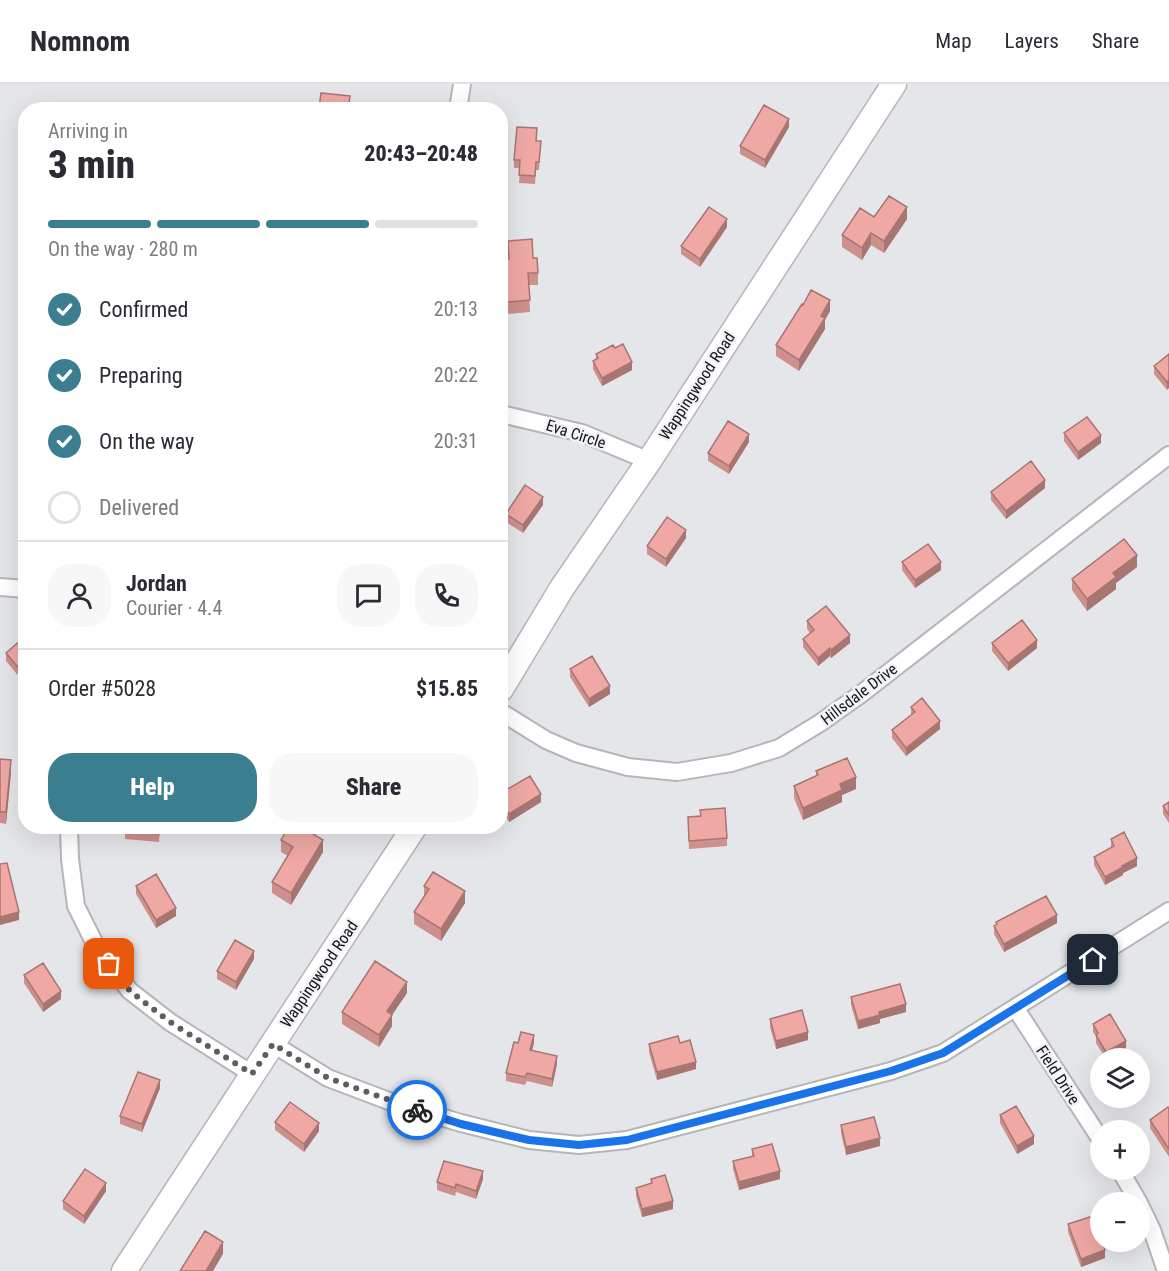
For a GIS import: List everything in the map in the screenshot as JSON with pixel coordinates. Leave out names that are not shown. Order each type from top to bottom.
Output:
[{"type":"main road","name":"Wappingwood Road","points":[[508,677],[562,588],[649,461],[894,84]]},
{"type":"main road","name":"Wappingwood Road","points":[[124,1271],[410,834]]},
{"type":"street","points":[[459,102],[462,84]]},
{"type":"street","name":"Eva Circle","points":[[508,416],[582,433],[649,461]]},
{"type":"street","name":"Hillsdale Drive","points":[[508,716],[546,740],[576,753],[628,767],[677,772],[731,763],[779,747],[820,723],[861,694],[1169,455]]},
{"type":"street","points":[[0,587],[18,588]]},
{"type":"street","points":[[69,834],[76,906],[98,950],[130,991],[170,1022],[252,1074]]},
{"type":"street","points":[[273,1044],[328,1078],[394,1103],[461,1124],[529,1140],[579,1145],[627,1140],[891,1071],[943,1053],[1016,1009],[1169,910]]},
{"type":"street","name":"Field Drive","points":[[1016,1009],[1090,1123]]},
{"type":"street","points":[[1150,1226],[1166,1271]]},
{"type":"building","points":[[321,93],[350,96],[349,102],[320,102]]},
{"type":"building","points":[[764,105],[789,119],[765,160],[740,146]]},
{"type":"building","points":[[517,127],[537,128],[536,141],[541,141],[535,176],[519,175],[520,160],[514,160]]},
{"type":"building","points":[[889,196],[907,207],[884,241],[871,233],[862,248],[842,235],[860,208],[874,217]]},
{"type":"building","points":[[709,207],[727,219],[700,259],[681,246]]},
{"type":"building","points":[[532,239],[533,258],[537,258],[538,273],[528,273],[530,300],[508,302],[508,241]]},
{"type":"building","points":[[811,290],[830,300],[821,316],[825,318],[799,360],[776,345]]},
{"type":"building","points":[[623,344],[632,362],[602,378],[593,361],[598,358],[596,354],[613,345],[615,348]]},
{"type":"building","points":[[1169,354],[1169,380],[1167,382],[1154,366]]},
{"type":"building","points":[[1087,417],[1101,435],[1078,452],[1064,433]]},
{"type":"building","points":[[728,421],[749,434],[729,466],[708,453]]},
{"type":"building","points":[[1031,461],[1045,480],[1006,511],[991,492]]},
{"type":"building","points":[[525,485],[543,497],[523,525],[508,515],[508,511]]},
{"type":"building","points":[[667,517],[686,530],[666,559],[647,546]]},
{"type":"building","points":[[1124,539],[1137,555],[1113,573],[1116,577],[1087,599],[1072,579]]},
{"type":"building","points":[[928,544],[941,562],[915,580],[902,562]]},
{"type":"building","points":[[826,606],[850,635],[818,658],[803,639],[814,630],[807,621]]},
{"type":"building","points":[[1022,620],[1037,640],[1008,663],[992,643]]},
{"type":"building","points":[[18,642],[18,667],[6,653]]},
{"type":"building","points":[[592,656],[610,686],[589,699],[570,669]]},
{"type":"building","points":[[922,698],[940,721],[906,748],[892,730],[915,712],[911,707]]},
{"type":"building","points":[[847,758],[856,777],[840,784],[842,790],[803,808],[794,786],[818,775],[816,771]]},
{"type":"building","points":[[0,759],[11,760],[6,812],[0,812]]},
{"type":"building","points":[[530,776],[541,794],[509,814],[508,789]]},
{"type":"building","points":[[1169,802],[1169,815],[1163,806]]},
{"type":"building","points":[[725,808],[727,838],[689,841],[688,817],[701,816],[700,810]]},
{"type":"building","points":[[1124,832],[1137,858],[1105,877],[1094,857],[1114,846],[1111,839]]},
{"type":"building","points":[[284,834],[313,834],[323,840],[291,893],[272,882],[293,847],[281,840]]},
{"type":"building","points":[[7,863],[19,912],[0,917],[0,864]]},
{"type":"building","points":[[433,872],[465,891],[441,929],[414,912],[429,889],[424,886]]},
{"type":"building","points":[[156,874],[176,908],[156,920],[136,886]]},
{"type":"building","points":[[1046,896],[1057,915],[1004,944],[994,926],[996,922]]},
{"type":"building","points":[[235,940],[254,951],[236,982],[217,971]]},
{"type":"building","points":[[375,961],[407,982],[387,1011],[392,1015],[379,1035],[342,1012]]},
{"type":"building","points":[[43,963],[61,991],[43,1004],[24,975]]},
{"type":"building","points":[[900,984],[906,1004],[858,1021],[851,997]]},
{"type":"building","points":[[802,1010],[808,1032],[776,1041],[770,1019]]},
{"type":"building","points":[[1110,1014],[1126,1041],[1113,1048],[1104,1048],[1093,1024]]},
{"type":"building","points":[[521,1032],[534,1035],[530,1050],[557,1056],[552,1079],[527,1073],[525,1077],[506,1073],[514,1042],[518,1043]]},
{"type":"building","points":[[678,1036],[680,1043],[690,1040],[696,1062],[657,1072],[649,1044]]},
{"type":"building","points":[[138,1072],[160,1080],[142,1124],[120,1116]]},
{"type":"building","points":[[290,1102],[319,1123],[304,1144],[275,1122]]},
{"type":"building","points":[[1016,1106],[1034,1136],[1017,1146],[1000,1115]]},
{"type":"building","points":[[1169,1108],[1169,1149],[1150,1120]]},
{"type":"building","points":[[874,1117],[880,1138],[846,1147],[841,1125]]},
{"type":"building","points":[[772,1144],[780,1171],[739,1182],[733,1161],[754,1156],[752,1149]]},
{"type":"building","points":[[444,1161],[483,1171],[476,1191],[456,1184],[455,1188],[437,1182]]},
{"type":"building","points":[[85,1169],[106,1183],[84,1216],[63,1201]]},
{"type":"building","points":[[665,1175],[673,1201],[642,1209],[636,1188],[652,1183],[651,1179]]},
{"type":"building","points":[[1090,1217],[1090,1252],[1100,1252],[1081,1259],[1068,1224]]},
{"type":"building","points":[[205,1231],[223,1242],[206,1271],[180,1271]]},
{"type":"way so far","points":[[109,964],[130,991],[170,1022],[252,1074],[273,1044],[328,1078],[417,1110]]},
{"type":"route","points":[[417,1110],[461,1124],[529,1140],[579,1145],[627,1140],[891,1071],[943,1053],[1093,960]]}]
